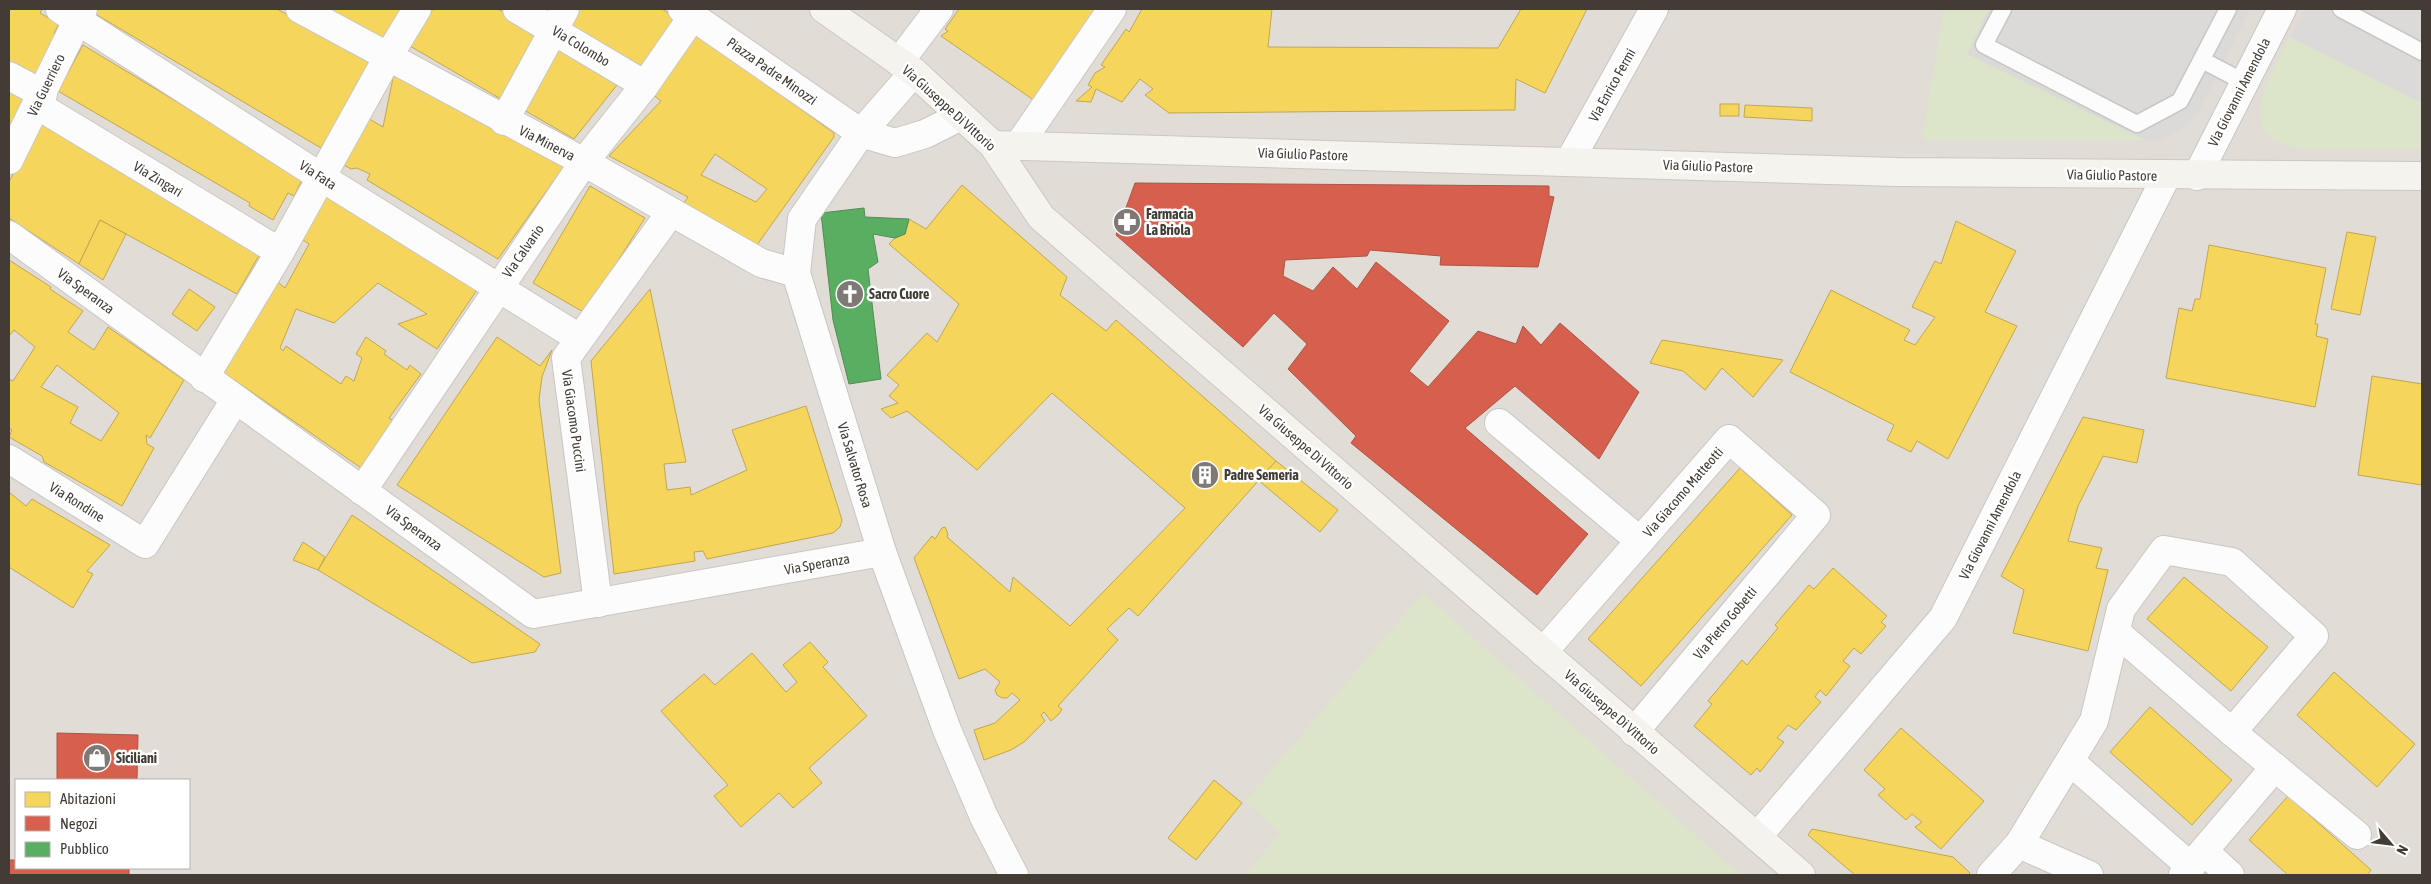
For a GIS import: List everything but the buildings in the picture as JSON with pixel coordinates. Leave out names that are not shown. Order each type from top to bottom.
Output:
[{"type":"street","name":"Via Minerva","points":[[300,9],[389,55],[504,121],[584,162],[761,263],[796,273]]},
{"type":"street","points":[[204,378],[280,252],[389,55],[417,9]]},
{"type":"street","name":"Via Colombo","points":[[517,9],[559,19],[645,85]]},
{"type":"street","name":"Via Giuseppe Di Vittorio","points":[[824,9],[906,67],[961,116],[1006,146],[1041,217],[1801,875]]},
{"type":"street","name":"Via Salvator Rosa","points":[[939,9],[906,67],[802,219],[796,273],[882,552],[947,730],[984,817],[1014,875]]},
{"type":"street","points":[[1006,146],[1112,9]]},
{"type":"street","name":"Via Enrico Fermi","points":[[1569,162],[1654,9]]},
{"type":"street","name":"Via Giovanni Amendola","points":[[2196,176],[2282,9]]},
{"type":"street","name":"Via Guerriero","points":[[9,160],[40,100],[73,12]]},
{"type":"street","name":"Via Fata","points":[[73,12],[321,177],[579,338]]},
{"type":"street","name":"Via Calvario","points":[[362,491],[584,162],[645,85],[688,13]]},
{"type":"street","name":"Piazza Padre Minozzi","points":[[688,13],[861,133],[895,143],[925,134],[961,116]]},
{"type":"street","points":[[504,121],[559,19]]},
{"type":"street","name":"Via Zingari","points":[[9,76],[40,100],[280,252]]},
{"type":"street","name":"Via Giulio Pastore","points":[[1006,146],[1897,172],[2196,176],[2422,176]]},
{"type":"street","name":"Via Giovanni Amendola","points":[[1756,837],[1943,618],[2167,175]]},
{"type":"street","name":"Via Giacomo Puccini","points":[[598,603],[566,358],[671,212]]},
{"type":"street","name":"Via Speranza","points":[[9,234],[204,378],[533,614],[882,552]]},
{"type":"street","name":"Via Rondine","points":[[9,459],[145,544],[235,400]]},
{"type":"street","name":"Via Giacomo Matteotti","points":[[1499,423],[1640,541]]},
{"type":"street","name":"Via Giacomo Matteotti","points":[[1543,652],[1729,440],[1816,514]]},
{"type":"street","name":"Via Pietro Gobetti","points":[[1634,732],[1816,514]]},
{"type":"street","points":[[1991,875],[2019,844],[2071,762],[2094,721],[2121,609],[2164,550],[2232,562],[2314,636],[2232,732]]},
{"type":"street","points":[[2116,632],[2232,732],[2357,835]]},
{"type":"street","points":[[2071,762],[2193,864],[2230,875]]},
{"type":"street","points":[[2193,864],[2275,767]]},
{"type":"street","points":[[2019,844],[2090,875]]},
{"type":"lane","points":[[2003,9],[1984,44],[2137,124],[2180,101],[2228,9]]},
{"type":"lane","points":[[2341,9],[2422,52]]},
{"type":"lane","points":[[2202,60],[2244,82]]},
{"type":"shaded area","points":[[9,9],[2422,9],[2422,875],[9,875]]},
{"type":"shaded area","points":[[1989,9],[2250,9],[2200,109],[2191,121],[2175,133],[2161,140],[2145,140],[1967,54]]},
{"type":"shaded area","points":[[2305,9],[2422,9],[2422,103],[2290,37]]},
{"type":"green space","points":[[1944,9],[1989,9],[1967,54],[2145,140],[1922,140]]},
{"type":"green space","points":[[2290,37],[2422,103],[2422,148],[2295,148],[2277,142],[2266,132],[2261,120],[2261,106],[2270,76]]},
{"type":"green space","points":[[1423,593],[1740,875],[1245,875],[1280,833],[1245,801]]},
{"type":"place","name":"Farmacia La Briola","points":[[1127,222]]},
{"type":"place","name":"Sacro Cuore","points":[[850,294]]},
{"type":"place","name":"Padre Semeria","points":[[1205,475]]},
{"type":"place","name":"Siciliani","points":[[97,758]]}]
